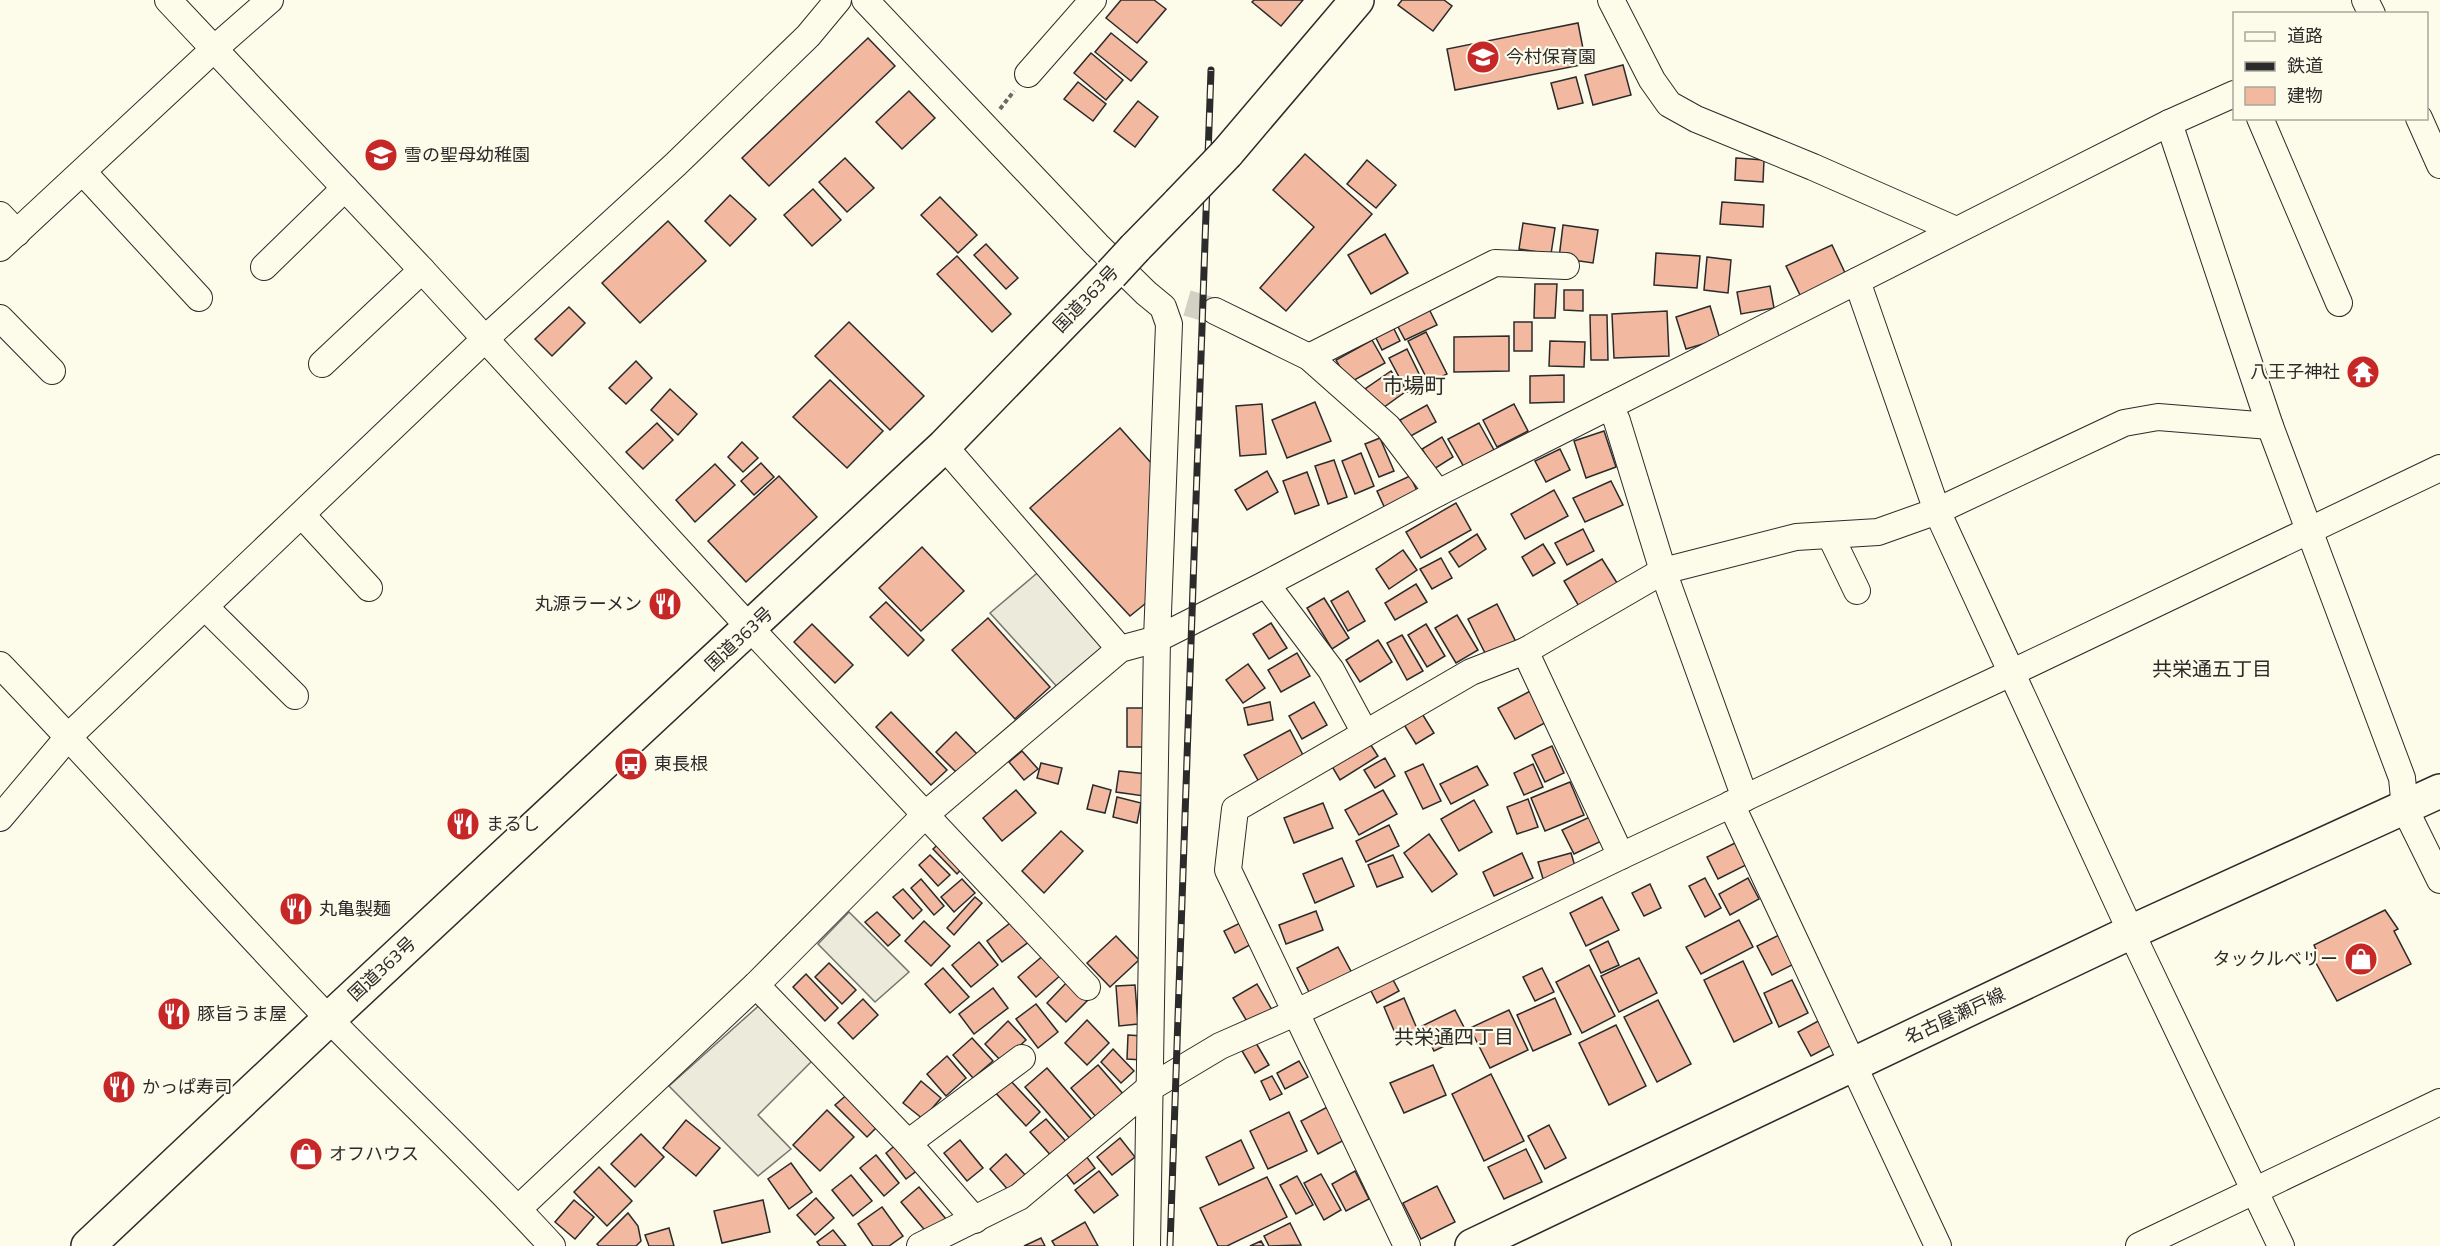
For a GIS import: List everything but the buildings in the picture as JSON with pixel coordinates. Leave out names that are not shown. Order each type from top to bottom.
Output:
[{"type":"main road","name":"国道363号","points":[[88,1246],[329,1018],[944,446],[1227,153],[1357,0]]},
{"type":"main road","name":"名古屋瀬戸線","points":[[1472,1246],[2130,932],[2405,809],[2440,791]]},
{"type":"street","points":[[168,0],[422,270],[750,628],[1087,987]]},
{"type":"street","points":[[6,232],[83,172],[214,49],[270,0]]},
{"type":"street","points":[[0,818],[69,736],[485,339],[676,164],[808,36],[838,0]]},
{"type":"street","points":[[865,0],[1098,245],[1163,307],[1169,324],[1157,639],[1147,1246]]},
{"type":"street","points":[[1028,74],[1094,0]]},
{"type":"street","points":[[1611,0],[1652,80],[1669,104],[1696,119],[1813,167],[1956,231]]},
{"type":"street","points":[[518,1209],[756,985],[926,814],[1120,649],[1157,639],[1857,280],[2169,123],[2233,95]]},
{"type":"street","points":[[2261,120],[2339,303]]},
{"type":"street","points":[[2420,120],[2440,165]]},
{"type":"street","points":[[2169,123],[2270,426],[2402,778],[2405,809],[2440,880]]},
{"type":"street","points":[[83,172],[199,298]]},
{"type":"street","points":[[264,267],[345,188]]},
{"type":"street","points":[[1309,357],[1495,263],[1566,266]]},
{"type":"street","points":[[322,364],[422,270]]},
{"type":"street","points":[[1857,280],[1937,511],[2013,672],[2130,932],[2281,1246]]},
{"type":"street","points":[[1215,311],[1309,357],[1388,427],[1438,493]]},
{"type":"street","points":[[0,318],[52,371]]},
{"type":"street","points":[[1610,406],[1738,801],[1852,1065],[1938,1246]]},
{"type":"street","points":[[1407,1246],[1228,870],[1235,809],[1471,672],[1525,651],[1664,571],[1796,537],[1878,532],[1937,511],[2124,423],[2158,417],[2270,426]]},
{"type":"street","points":[[944,446],[1120,649]]},
{"type":"street","points":[[920,1246],[1020,1197],[1148,1089],[1220,1046],[1297,1012],[2440,468]]},
{"type":"street","points":[[302,515],[369,588]]},
{"type":"street","points":[[1830,535],[1857,591]]},
{"type":"street","points":[[1266,584],[1331,670],[1365,733]]},
{"type":"street","points":[[205,607],[295,696]]},
{"type":"street","points":[[1525,651],[1621,856]]},
{"type":"street","points":[[0,665],[69,736],[329,1018],[552,1246]]},
{"type":"street","points":[[756,985],[908,1143],[975,1220]]},
{"type":"street","points":[[908,1143],[1022,1058]]},
{"type":"street","points":[[2139,1246],[2440,1102]]},
{"type":"shaded area","points":[[1042,569],[1109,645],[1060,690],[990,613]]},
{"type":"shaded area","points":[[849,912],[909,972],[875,1002],[818,944]]},
{"type":"shaded area","points":[[764,1001],[815,1058],[758,1115],[791,1149],[758,1176],[669,1086]]},
{"type":"tunnel","points":[[1187,303],[1215,311]]},
{"type":"railway","points":[[1170,1246],[1211,70]]},
{"type":"place","name":"今村保育園","points":[[1483,57]]},
{"type":"place","name":"雪の聖母幼稚園","points":[[381,155]]},
{"type":"place","name":"八王子神社","points":[[2363,372]]},
{"type":"place","name":"丸源ラーメン","points":[[665,604]]},
{"type":"place","name":"東長根","points":[[631,764]]},
{"type":"place","name":"まるし","points":[[463,824]]},
{"type":"place","name":"丸亀製麺","points":[[296,909]]},
{"type":"place","name":"タックルベリー","points":[[2361,959]]},
{"type":"place","name":"豚旨うま屋","points":[[174,1014]]},
{"type":"place","name":"かっぱ寿司","points":[[119,1087]]},
{"type":"place","name":"オフハウス","points":[[306,1154]]},
{"type":"district","name":"市場町","points":[[1414,386]]},
{"type":"district","name":"共栄通五丁目","points":[[2212,669]]},
{"type":"district","name":"共栄通四丁目","points":[[1454,1037]]}]
